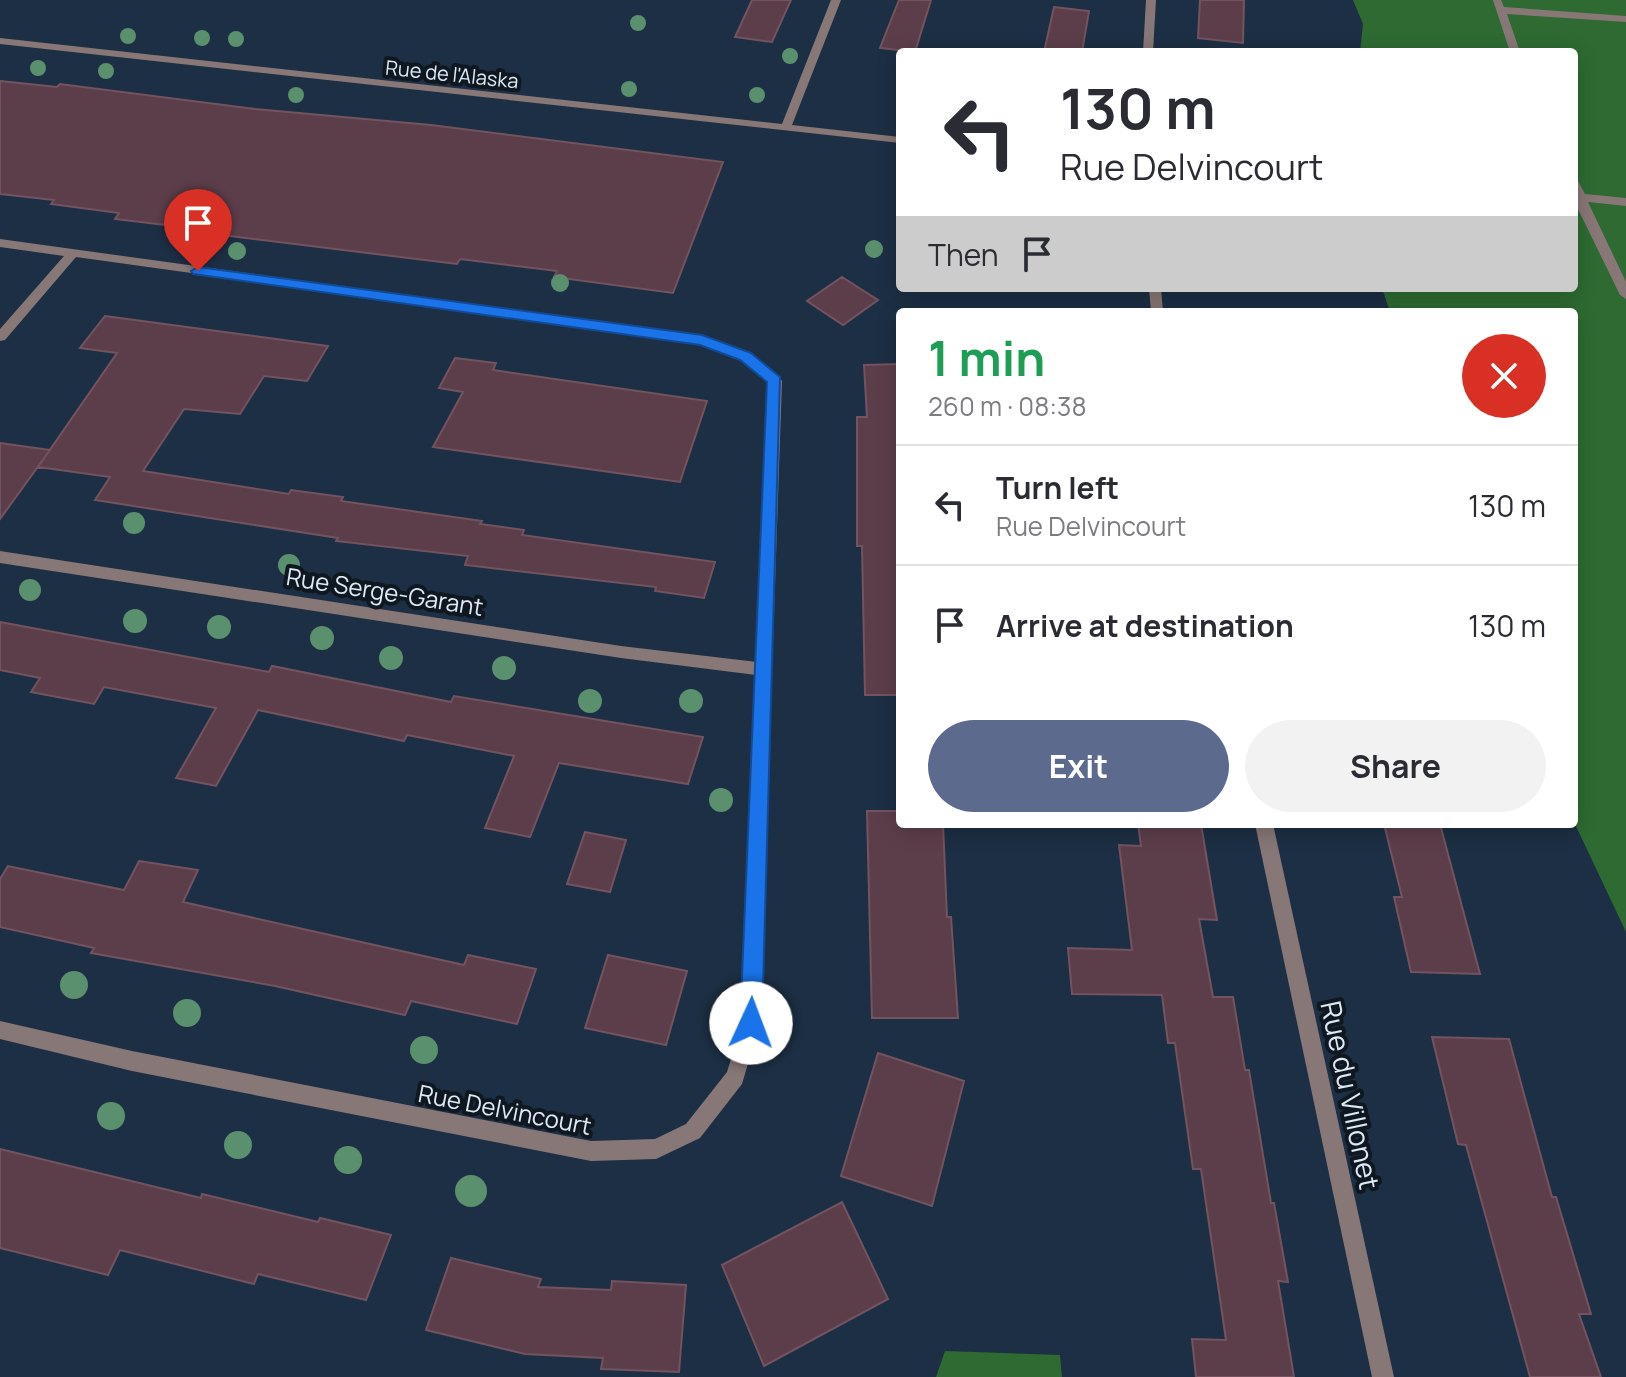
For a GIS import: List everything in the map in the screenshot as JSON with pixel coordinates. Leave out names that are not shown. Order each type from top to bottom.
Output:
[{"type":"street","points":[[785,129],[836,0]]},
{"type":"street","points":[[1148,48],[1151,0]]},
{"type":"street","points":[[1514,48],[1498,5],[1626,19]]},
{"type":"street","name":"Rue de l'Alaska","points":[[0,41],[896,140]]},
{"type":"street","points":[[1578,198],[1626,202]]},
{"type":"street","points":[[1578,200],[1626,295]]},
{"type":"street","name":"Rue Delvincourt","points":[[0,243],[702,340],[746,357],[775,381],[751,1023],[735,1077],[693,1131],[656,1149],[591,1151],[132,1061],[0,1030]]},
{"type":"street","points":[[0,337],[72,254]]},
{"type":"street","name":"Rue Serge-Garant","points":[[0,557],[621,652],[762,669]]},
{"type":"street","name":"Rue du Villonet","points":[[1265,828],[1383,1377]]},
{"type":"green space","points":[[1353,0],[1626,0],[1626,932],[1577,828],[1578,308],[1389,308],[1383,292],[1578,292],[1578,48],[1360,48],[1363,24]]},
{"type":"green space","points":[[945,1351],[1060,1355],[1062,1377],[936,1377]]},
{"type":"building","points":[[752,0],[791,0],[772,42],[735,37]]},
{"type":"building","points":[[899,0],[931,0],[916,48],[880,48]]},
{"type":"building","points":[[1200,0],[1244,0],[1243,43],[1198,38]]},
{"type":"building","points":[[1054,7],[1089,11],[1083,48],[1045,48]]},
{"type":"building","points":[[0,81],[57,87],[60,84],[255,109],[431,125],[723,162],[673,293],[554,277],[557,271],[460,259],[457,264],[172,229],[174,226],[115,219],[119,213],[51,204],[54,200],[0,194]]},
{"type":"building","points":[[842,277],[878,300],[843,325],[807,301]]},
{"type":"building","points":[[105,316],[328,346],[307,381],[264,376],[240,414],[184,409],[143,471],[289,494],[291,490],[343,497],[341,501],[482,521],[480,524],[524,530],[522,535],[715,562],[704,598],[655,591],[656,587],[465,565],[468,556],[336,541],[338,538],[95,500],[110,477],[38,467],[117,353],[80,348]]},
{"type":"building","points":[[455,358],[496,363],[493,370],[707,401],[680,482],[433,447],[463,392],[439,388]]},
{"type":"building","points":[[896,364],[896,695],[865,695],[862,546],[857,546],[857,417],[867,417],[864,365]]},
{"type":"building","points":[[0,443],[50,450],[0,519]]},
{"type":"building","points":[[0,622],[269,672],[272,666],[451,702],[454,696],[703,737],[688,784],[559,763],[530,837],[485,828],[514,756],[407,735],[404,741],[258,710],[216,786],[176,778],[216,708],[104,687],[94,704],[31,692],[40,678],[0,670]]},
{"type":"building","points":[[867,811],[896,811],[896,828],[943,828],[947,917],[951,917],[958,1018],[872,1018]]},
{"type":"building","points":[[1139,828],[1202,828],[1217,920],[1199,919],[1213,997],[1233,997],[1245,1070],[1249,1070],[1271,1203],[1274,1203],[1288,1282],[1278,1281],[1294,1377],[1196,1377],[1192,1339],[1226,1340],[1201,1169],[1193,1169],[1175,1043],[1168,1043],[1162,995],[1072,994],[1068,948],[1132,950],[1119,845],[1141,846]]},
{"type":"building","points":[[1385,828],[1441,828],[1480,974],[1411,972],[1394,897],[1402,897]]},
{"type":"building","points":[[585,832],[626,840],[610,892],[567,884]]},
{"type":"building","points":[[139,861],[198,870],[183,902],[464,965],[468,955],[536,969],[517,1024],[411,1001],[405,1015],[275,986],[91,953],[94,948],[0,927],[0,879],[8,866],[124,890]]},
{"type":"building","points":[[608,955],[687,971],[666,1045],[585,1028]]},
{"type":"building","points":[[1432,1037],[1509,1039],[1552,1197],[1556,1197],[1591,1314],[1579,1314],[1601,1377],[1530,1377],[1466,1145],[1458,1144]]},
{"type":"building","points":[[878,1053],[964,1081],[932,1206],[841,1176]]},
{"type":"building","points":[[0,1149],[201,1198],[202,1194],[318,1222],[320,1218],[391,1235],[366,1300],[258,1274],[254,1284],[120,1250],[108,1275],[0,1248]]},
{"type":"building","points":[[842,1202],[888,1299],[764,1366],[722,1265]]},
{"type":"building","points":[[451,1258],[541,1279],[538,1287],[611,1290],[612,1281],[686,1285],[679,1372],[601,1369],[603,1358],[525,1354],[426,1330]]},
{"type":"route","points":[[198,271],[702,340],[746,357],[775,381],[751,1023]]}]
